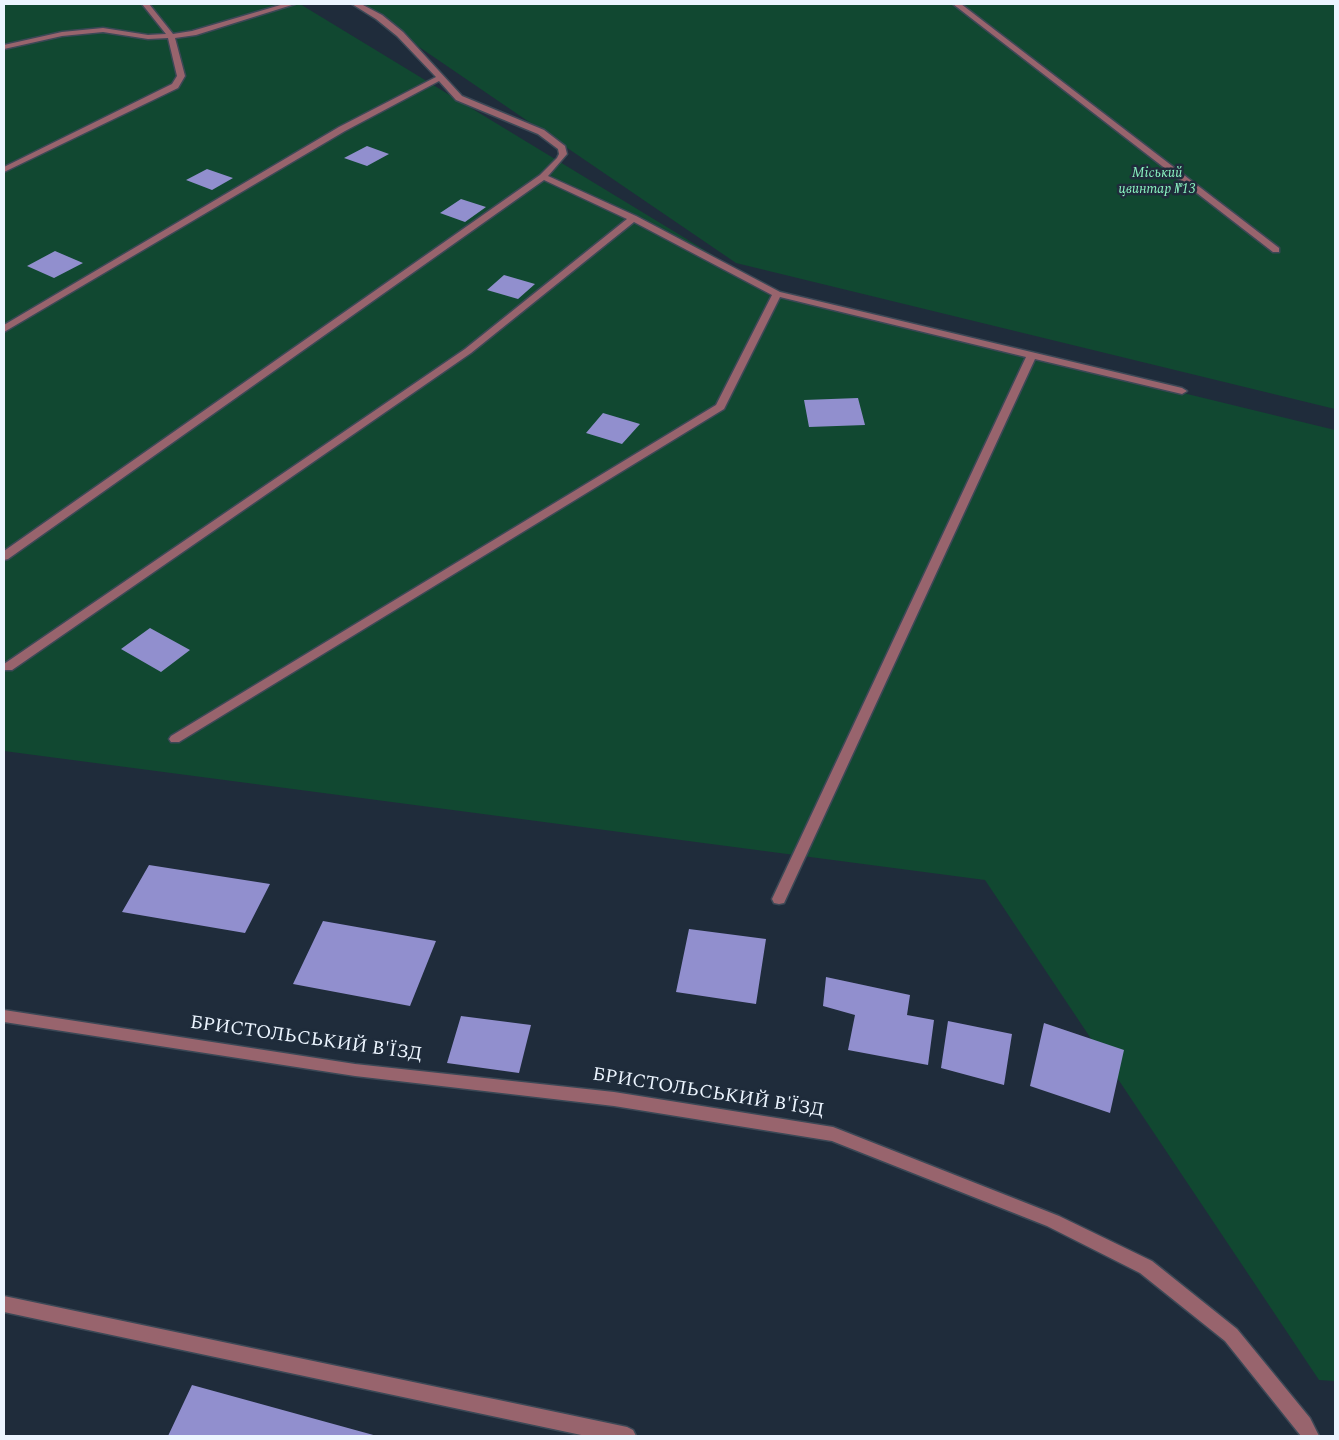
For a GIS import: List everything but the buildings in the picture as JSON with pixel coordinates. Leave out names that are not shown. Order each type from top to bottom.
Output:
[{"type":"street","points":[[4,170],[175,86],[181,76],[171,36],[146,4]]},
{"type":"street","points":[[4,47],[62,34],[103,30],[148,37],[193,33],[291,4]]},
{"type":"street","points":[[4,556],[543,177],[560,159],[563,154],[562,148],[541,132],[460,98],[400,34],[379,17],[356,4]]},
{"type":"street","points":[[957,4],[1276,250]]},
{"type":"street","points":[[4,329],[342,129],[440,78]]},
{"type":"street","points":[[543,177],[633,218],[777,294],[1182,391]]},
{"type":"street","points":[[8,667],[468,352],[633,218]]},
{"type":"street","points":[[176,739],[720,407],[777,294]]},
{"type":"street","points":[[779,899],[1032,355]]},
{"type":"street","name":"БРИСТОЛЬСЬКИЙ В'ЇЗД","points":[[4,1016],[355,1070],[614,1099],[834,1134],[1053,1221],[1146,1267],[1231,1335],[1304,1424],[1310,1436]]},
{"type":"street","points":[[4,1304],[627,1436]]},
{"type":"green space","points":[[4,4],[300,4],[777,294],[1335,430],[1335,1381],[1319,1380],[985,880],[4,751]]},
{"type":"green space","name":"Міський цвинтар №13","points":[[356,4],[1335,4],[1335,409],[736,263]]}]
